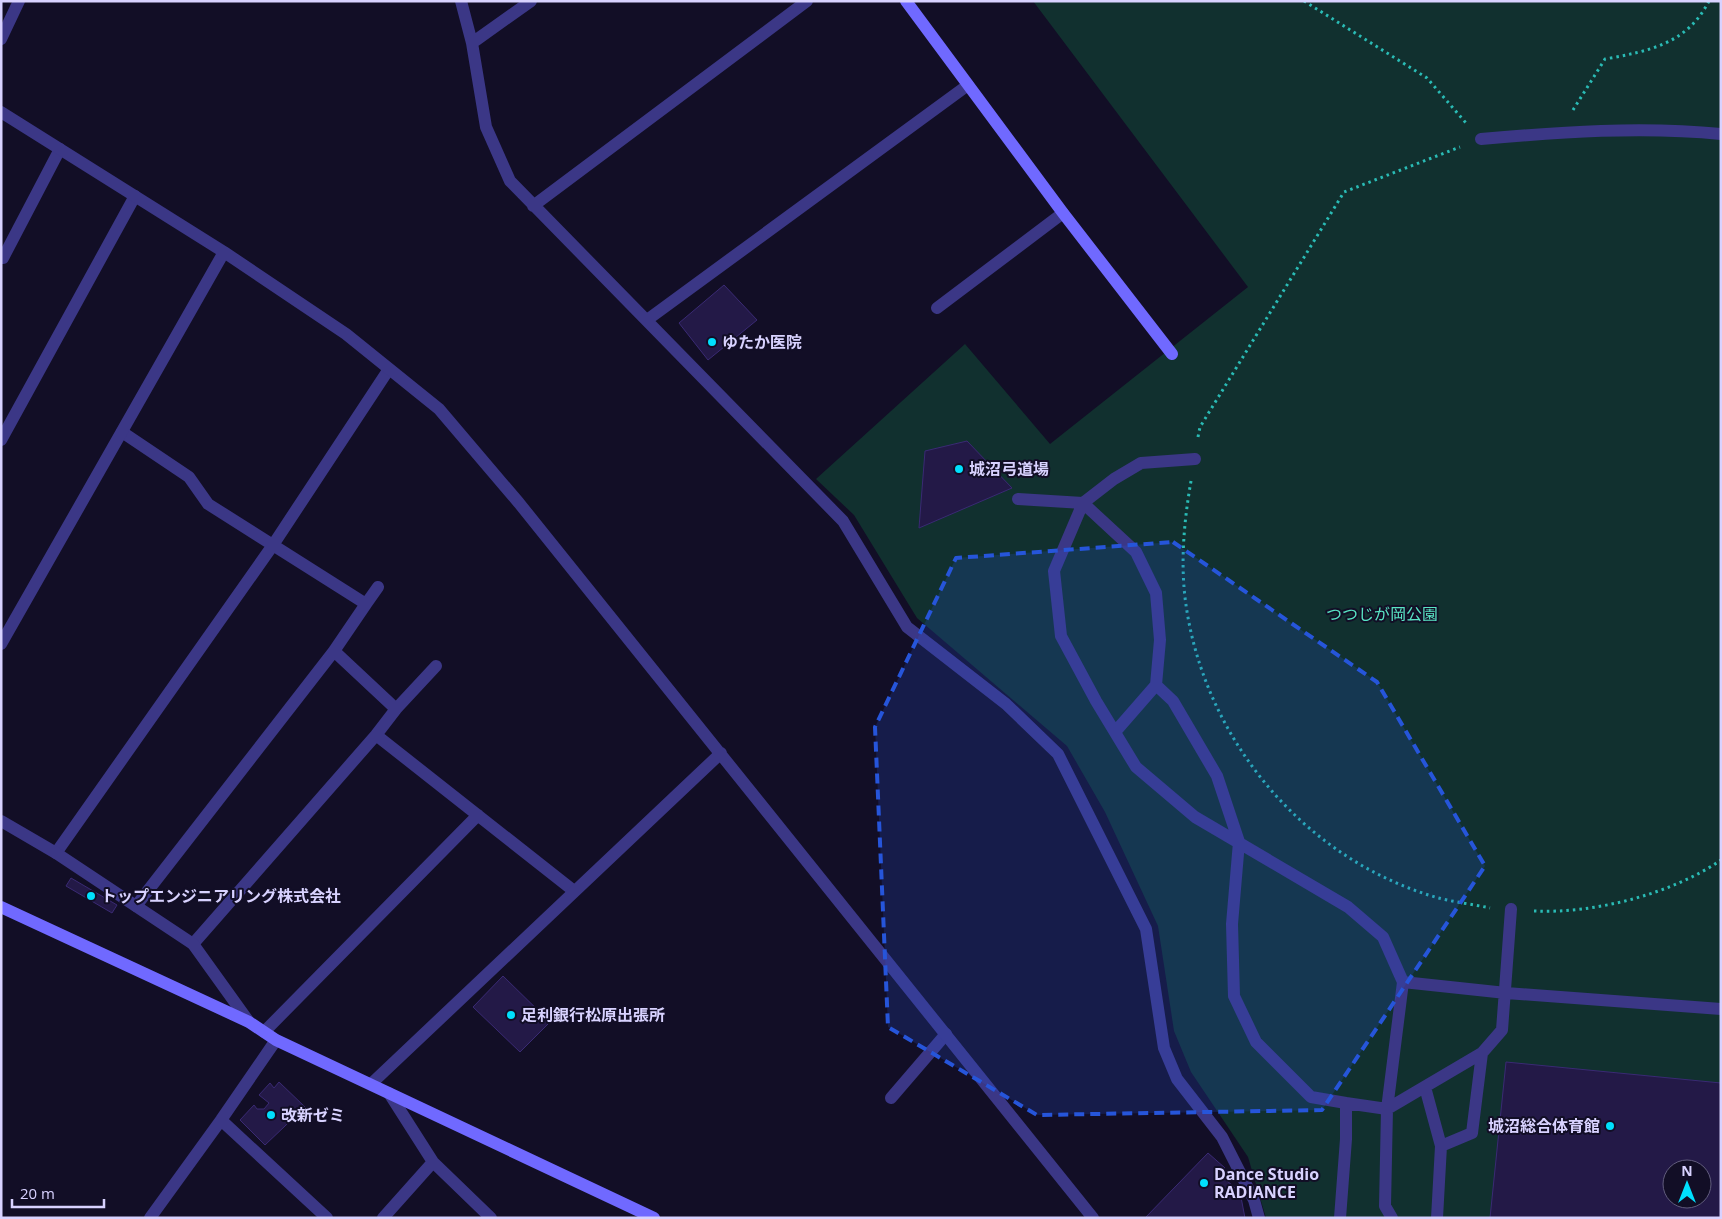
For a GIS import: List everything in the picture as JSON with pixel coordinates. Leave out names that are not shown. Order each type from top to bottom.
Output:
[{"type":"street","points":[[1,39],[19,1]]},
{"type":"street","points":[[461,1],[472,43],[486,127],[510,182],[843,521],[907,627],[1006,704],[1058,754],[1146,929],[1164,1048],[1177,1078],[1222,1137],[1254,1200],[1259,1218]]},
{"type":"street","points":[[472,43],[531,1]]},
{"type":"street","points":[[533,206],[807,1]]},
{"type":"street","points":[[906,1],[1062,213],[1172,354]]},
{"type":"street","points":[[647,320],[968,84]]},
{"type":"street","points":[[1,112],[224,252],[346,334],[439,409],[519,503],[1093,1218]]},
{"type":"street","points":[[1481,139],[1678,130],[1721,134]]},
{"type":"street","points":[[1,258],[3,258],[60,149]]},
{"type":"street","points":[[1,440],[134,196]]},
{"type":"street","points":[[937,308],[1062,213]]},
{"type":"street","points":[[1,644],[224,252]]},
{"type":"street","points":[[56,853],[273,545],[389,369]]},
{"type":"street","points":[[122,432],[189,477],[208,504],[366,604]]},
{"type":"street","points":[[1194,459],[1141,464],[1114,479],[1083,503],[1054,571],[1061,636],[1136,767],[1195,817],[1348,907],[1383,937],[1402,982],[1388,1110],[1385,1206],[1392,1218]]},
{"type":"street","points":[[1018,498],[1083,503],[1136,552],[1156,593],[1160,640],[1156,685],[1115,732]]},
{"type":"street","points":[[136,906],[334,651],[378,587]]},
{"type":"street","points":[[334,651],[396,709]]},
{"type":"street","points":[[194,944],[376,735],[396,709],[436,666]]},
{"type":"street","points":[[1156,685],[1173,701],[1217,776],[1239,842],[1232,924],[1234,996],[1256,1042],[1312,1097],[1388,1110],[1482,1053],[1502,1030],[1511,909]]},
{"type":"street","points":[[376,735],[574,891]]},
{"type":"street","points":[[370,1084],[720,753]]},
{"type":"street","points":[[264,1032],[478,815]]},
{"type":"street","points":[[1,821],[56,853],[194,944],[249,1022]]},
{"type":"street","points":[[1,907],[249,1022],[276,1040],[654,1218]]},
{"type":"street","points":[[1402,982],[1506,993],[1721,1009]]},
{"type":"street","points":[[891,1098],[946,1034]]},
{"type":"street","points":[[150,1218],[276,1040]]},
{"type":"street","points":[[1441,1146],[1472,1133],[1482,1053]]},
{"type":"street","points":[[1426,1087],[1441,1146],[1437,1218]]},
{"type":"street","points":[[389,1093],[433,1162],[491,1218]]},
{"type":"street","points":[[1340,1218],[1346,1139],[1346,1103]]},
{"type":"street","points":[[221,1120],[327,1218]]},
{"type":"street","points":[[383,1218],[433,1162]]},
{"type":"path","points":[[1200,427],[1344,192],[1481,139],[1427,78],[1304,1]]},
{"type":"path","points":[[1558,134],[1606,59],[1644,52],[1674,41],[1692,24],[1709,1]]},
{"type":"path","points":[[1190,489],[1183,546],[1184,575],[1186,604],[1198,661],[1219,714],[1249,764],[1286,808],[1331,846],[1380,875],[1434,896],[1491,908],[1549,912],[1606,905],[1662,889],[1721,860]]},
{"type":"highlighted area","points":[[1173,542],[1377,682],[1485,866],[1322,1110],[1037,1115],[888,1027],[875,727],[956,558]]},
{"type":"green space","name":"つつじが岡公園","points":[[1033,1],[1721,1],[1721,1218],[1266,1218],[1248,1157],[1191,1072],[1174,1031],[1158,926],[1105,812],[1067,746],[917,618],[854,515],[816,479],[965,344],[1050,444],[1248,287]]},
{"type":"building","name":"ゆたか医院","points":[[724,285],[757,320],[708,360],[679,323]]},
{"type":"building","name":"城沼弓道場","points":[[967,441],[1012,488],[919,528],[925,451]]},
{"type":"building","name":"トップエンジニアリング株式会社","points":[[71,878],[117,905],[112,913],[66,886]]},
{"type":"building","name":"足利銀行松原出張所","points":[[503,976],[550,1022],[520,1052],[473,1007]]},
{"type":"building","name":"城沼総合体育館","points":[[1506,1062],[1721,1083],[1721,1218],[1490,1218]]},
{"type":"building","name":"改新ゼミ","points":[[279,1082],[305,1107],[265,1145],[240,1120],[254,1105],[257,1109],[264,1109],[269,1103],[259,1095],[270,1083],[274,1088]]},
{"type":"building","name":"Dance Studio RADIANCE","points":[[1208,1153],[1225,1168],[1219,1174],[1240,1192],[1245,1218],[1145,1218]]},
{"type":"place","name":"ゆたか医院","points":[[712,342]]},
{"type":"place","name":"城沼弓道場","points":[[959,469]]},
{"type":"place","name":"トップエンジニアリング株式会社","points":[[91,896]]},
{"type":"place","name":"足利銀行松原出張所","points":[[511,1015]]},
{"type":"place","name":"改新ゼミ","points":[[271,1115]]},
{"type":"place","name":"城沼総合体育館","points":[[1610,1126]]},
{"type":"place","name":"Dance Studio RADIANCE","points":[[1204,1183]]}]
